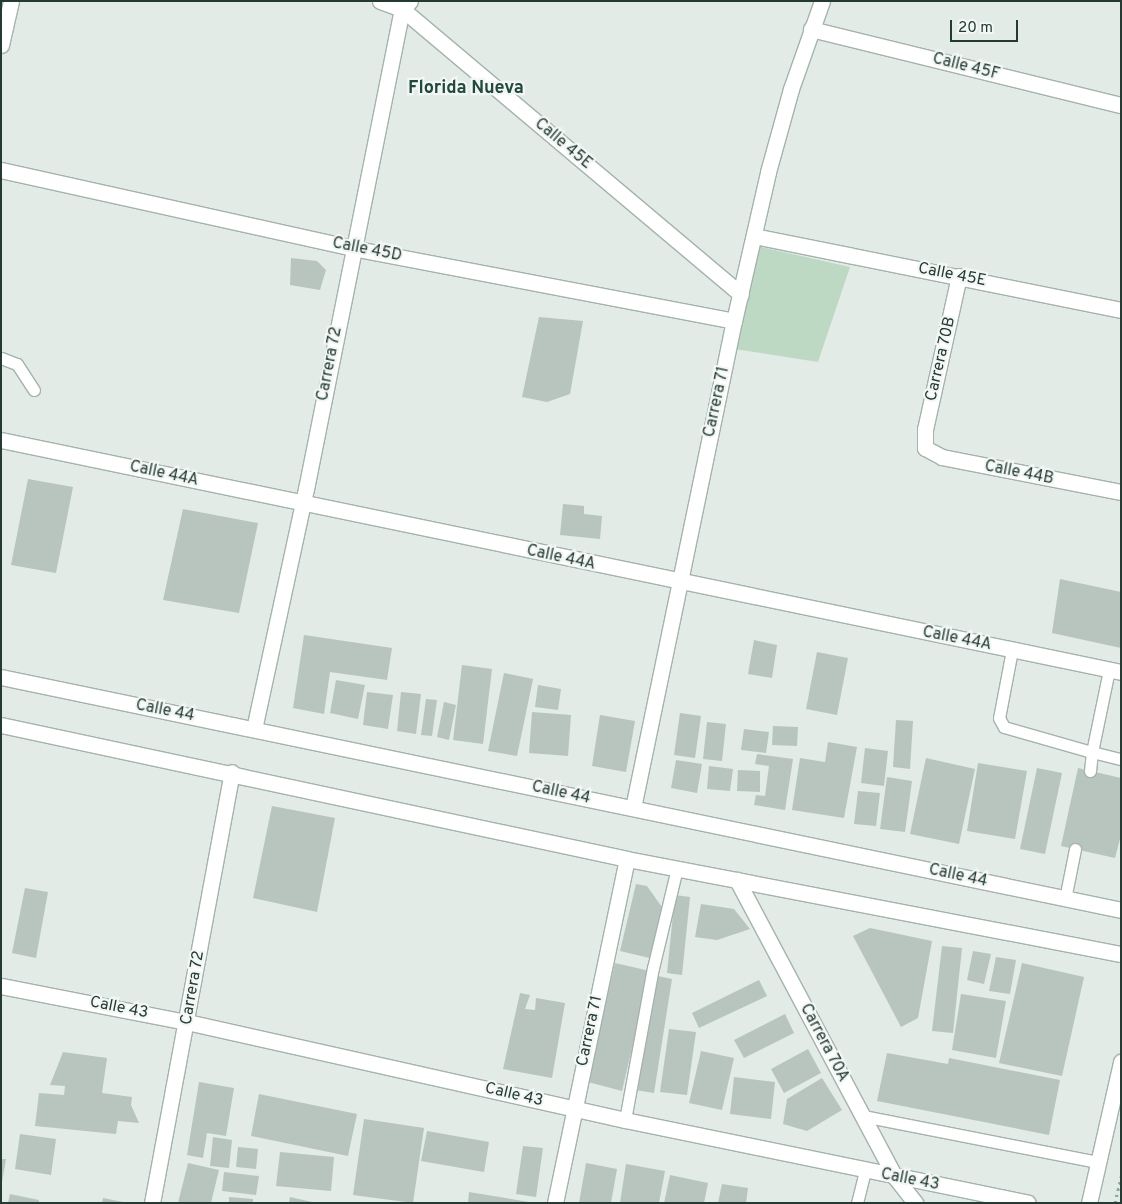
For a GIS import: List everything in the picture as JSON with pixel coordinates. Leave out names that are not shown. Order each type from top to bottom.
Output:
[{"type":"street","points":[[1,45],[11,1]]},
{"type":"street","name":"Calle 45E","points":[[380,1],[406,5],[741,294]]},
{"type":"street","name":"Carrera 71","points":[[633,808],[678,583],[734,321],[791,89],[822,1]]},
{"type":"street","name":"Carrera 72","points":[[254,729],[303,503],[352,248],[406,5]]},
{"type":"street","name":"Calle 45F","points":[[811,29],[1121,104]]},
{"type":"street","name":"Calle 45D","points":[[1,170],[352,248],[734,321]]},
{"type":"street","name":"Calle 45E","points":[[754,236],[1121,310]]},
{"type":"street","name":"Carrera 70B","points":[[923,442],[959,276]]},
{"type":"street","name":"Calle 44A","points":[[1,440],[678,583],[1115,671]]},
{"type":"street","name":"Calle 44B","points":[[923,442],[925,448],[942,458],[1121,492]]},
{"type":"street","name":"Calle 44","points":[[1,677],[1121,910]]},
{"type":"street","points":[[1,725],[232,772],[627,859],[1121,954]]},
{"type":"street","name":"Carrera 72","points":[[152,1203],[232,772]]},
{"type":"street","name":"Carrera 71","points":[[555,1203],[627,859]]},
{"type":"street","name":"Carrera 70A","points":[[738,880],[895,1178],[915,1203]]},
{"type":"street","name":"Calle 43","points":[[1,986],[187,1022],[625,1120],[895,1178],[1028,1203]]},
{"type":"street","points":[[1089,1203],[1121,1062]]},
{"type":"lane","points":[[1,358],[17,364],[34,390]]},
{"type":"lane","points":[[1012,650],[999,718],[1004,727],[1121,759]]},
{"type":"lane","points":[[1090,771],[1092,752],[1115,671]]},
{"type":"lane","points":[[1065,898],[1075,849]]},
{"type":"lane","points":[[625,1120],[653,968],[676,868]]},
{"type":"lane","points":[[863,1116],[1098,1162]]},
{"type":"lane","points":[[857,1203],[865,1171]]},
{"type":"path","points":[[1115,1203],[1121,1176]]},
{"type":"green space","points":[[757,246],[850,267],[818,362],[735,349]]},
{"type":"building","points":[[291,258],[317,261],[326,270],[320,290],[290,285]]},
{"type":"building","points":[[539,317],[583,321],[570,394],[547,402],[522,397]]},
{"type":"building","points":[[28,479],[73,487],[56,573],[11,565]]},
{"type":"building","points":[[563,504],[584,506],[584,514],[602,516],[600,539],[560,535]]},
{"type":"building","points":[[183,509],[258,523],[239,613],[163,600]]},
{"type":"building","points":[[1060,579],[1121,592],[1121,648],[1052,633]]},
{"type":"building","points":[[304,635],[392,648],[387,680],[330,672],[324,714],[293,708]]},
{"type":"building","points":[[754,640],[777,645],[772,678],[748,674]]},
{"type":"building","points":[[817,652],[848,658],[837,715],[806,709]]},
{"type":"building","points":[[462,665],[492,669],[483,744],[453,740]]},
{"type":"building","points":[[504,673],[533,679],[517,756],[488,751]]},
{"type":"building","points":[[336,680],[365,685],[358,719],[330,713]]},
{"type":"building","points":[[538,685],[561,689],[558,710],[535,707]]},
{"type":"building","points":[[367,692],[393,695],[388,729],[363,725]]},
{"type":"building","points":[[401,692],[421,694],[416,734],[397,731]]},
{"type":"building","points":[[426,699],[437,700],[432,736],[421,735]]},
{"type":"building","points":[[444,702],[456,705],[449,740],[437,737]]},
{"type":"building","points":[[532,712],[571,715],[568,756],[529,753]]},
{"type":"building","points":[[680,713],[701,716],[695,758],[674,755]]},
{"type":"building","points":[[600,715],[635,721],[626,772],[592,766]]},
{"type":"building","points":[[896,720],[913,721],[910,769],[893,767]]},
{"type":"building","points":[[707,722],[726,724],[722,761],[703,759]]},
{"type":"building","points":[[773,726],[798,727],[797,746],[772,745]]},
{"type":"building","points":[[744,729],[769,732],[766,753],[741,750]]},
{"type":"building","points":[[828,742],[857,747],[844,818],[792,810],[800,758],[825,762]]},
{"type":"building","points":[[865,748],[888,751],[884,786],[861,783]]},
{"type":"building","points":[[757,754],[793,759],[785,810],[754,805],[756,795],[765,796],[769,766],[755,764]]},
{"type":"building","points":[[926,758],[975,769],[959,844],[910,834]]},
{"type":"building","points":[[676,760],[702,764],[697,793],[671,788]]},
{"type":"building","points":[[978,763],[1027,771],[1015,839],[967,831]]},
{"type":"building","points":[[709,766],[733,769],[730,791],[707,789]]},
{"type":"building","points":[[1037,768],[1062,773],[1045,854],[1020,849]]},
{"type":"building","points":[[1078,768],[1121,778],[1121,835],[1115,858],[1061,846]]},
{"type":"building","points":[[738,770],[760,771],[760,792],[737,791]]},
{"type":"building","points":[[887,777],[912,781],[905,832],[880,829]]},
{"type":"building","points":[[858,791],[880,793],[876,826],[854,824]]},
{"type":"building","points":[[272,806],[335,818],[317,912],[253,898]]},
{"type":"building","points":[[636,884],[647,886],[664,910],[654,959],[620,951]]},
{"type":"building","points":[[25,888],[48,892],[36,958],[12,953]]},
{"type":"building","points":[[675,895],[690,897],[682,975],[667,973]]},
{"type":"building","points":[[701,904],[734,909],[750,929],[717,940],[695,937]]},
{"type":"building","points":[[870,928],[932,941],[918,1018],[901,1027],[853,936]]},
{"type":"building","points":[[942,946],[962,948],[953,1033],[932,1031]]},
{"type":"building","points":[[973,951],[991,954],[984,984],[967,980]]},
{"type":"building","points":[[996,957],[1016,960],[1010,994],[989,991]]},
{"type":"building","points":[[615,963],[650,971],[622,1091],[588,1082]]},
{"type":"building","points":[[1022,963],[1084,977],[1062,1076],[999,1063]]},
{"type":"building","points":[[653,975],[672,979],[654,1093],[635,1090]]},
{"type":"building","points":[[759,980],[767,996],[699,1028],[692,1013]]},
{"type":"building","points":[[520,993],[530,995],[525,1009],[535,1010],[536,998],[565,1003],[552,1078],[503,1069]]},
{"type":"building","points":[[961,994],[1006,1001],[996,1058],[952,1050]]},
{"type":"building","points":[[785,1014],[794,1033],[744,1058],[734,1040]]},
{"type":"building","points":[[669,1029],[696,1032],[687,1095],[660,1092]]},
{"type":"building","points":[[808,1049],[821,1073],[784,1093],[771,1069]]},
{"type":"building","points":[[701,1051],[734,1058],[722,1110],[689,1103]]},
{"type":"building","points":[[63,1052],[107,1058],[102,1093],[132,1097],[131,1105],[139,1123],[118,1121],[116,1134],[35,1126],[39,1093],[64,1095],[65,1086],[50,1085]]},
{"type":"building","points":[[887,1053],[948,1064],[949,1058],[1060,1080],[1049,1135],[877,1101]]},
{"type":"building","points":[[734,1077],[775,1082],[771,1119],[730,1114]]},
{"type":"building","points":[[822,1078],[842,1110],[807,1131],[783,1124],[787,1099]]},
{"type":"building","points":[[199,1082],[234,1088],[226,1136],[207,1133],[203,1158],[187,1155]]},
{"type":"building","points":[[259,1094],[357,1114],[348,1156],[251,1136]]},
{"type":"building","points":[[364,1119],[424,1128],[413,1203],[353,1195]]},
{"type":"building","points":[[427,1131],[489,1142],[484,1172],[421,1161]]},
{"type":"building","points":[[20,1134],[56,1139],[51,1175],[15,1169]]},
{"type":"building","points":[[213,1137],[232,1140],[229,1168],[210,1166]]},
{"type":"building","points":[[523,1146],[543,1148],[536,1197],[516,1194]]},
{"type":"building","points":[[238,1147],[258,1149],[256,1169],[236,1167]]},
{"type":"building","points":[[280,1152],[334,1157],[331,1191],[276,1186]]},
{"type":"building","points":[[1,1159],[6,1159],[2,1182],[1,1182]]},
{"type":"building","points":[[188,1163],[219,1170],[211,1203],[178,1203]]},
{"type":"building","points":[[586,1163],[617,1169],[611,1203],[579,1203]]},
{"type":"building","points":[[626,1164],[665,1171],[659,1203],[620,1203]]},
{"type":"building","points":[[224,1172],[259,1176],[256,1195],[222,1191]]},
{"type":"building","points":[[670,1175],[708,1183],[704,1203],[664,1203]]},
{"type":"building","points":[[722,1184],[748,1188],[746,1203],[718,1203]]},
{"type":"building","points":[[469,1192],[529,1202],[529,1203],[468,1203]]},
{"type":"building","points":[[10,1194],[39,1200],[39,1203],[8,1203]]},
{"type":"building","points":[[229,1197],[253,1199],[253,1203],[229,1203]]},
{"type":"building","points":[[290,1197],[312,1202],[312,1203],[289,1203]]},
{"type":"building","points":[[103,1198],[123,1202],[123,1203],[102,1203]]},
{"type":"district","name":"Florida Nueva","points":[[466,89]]}]
